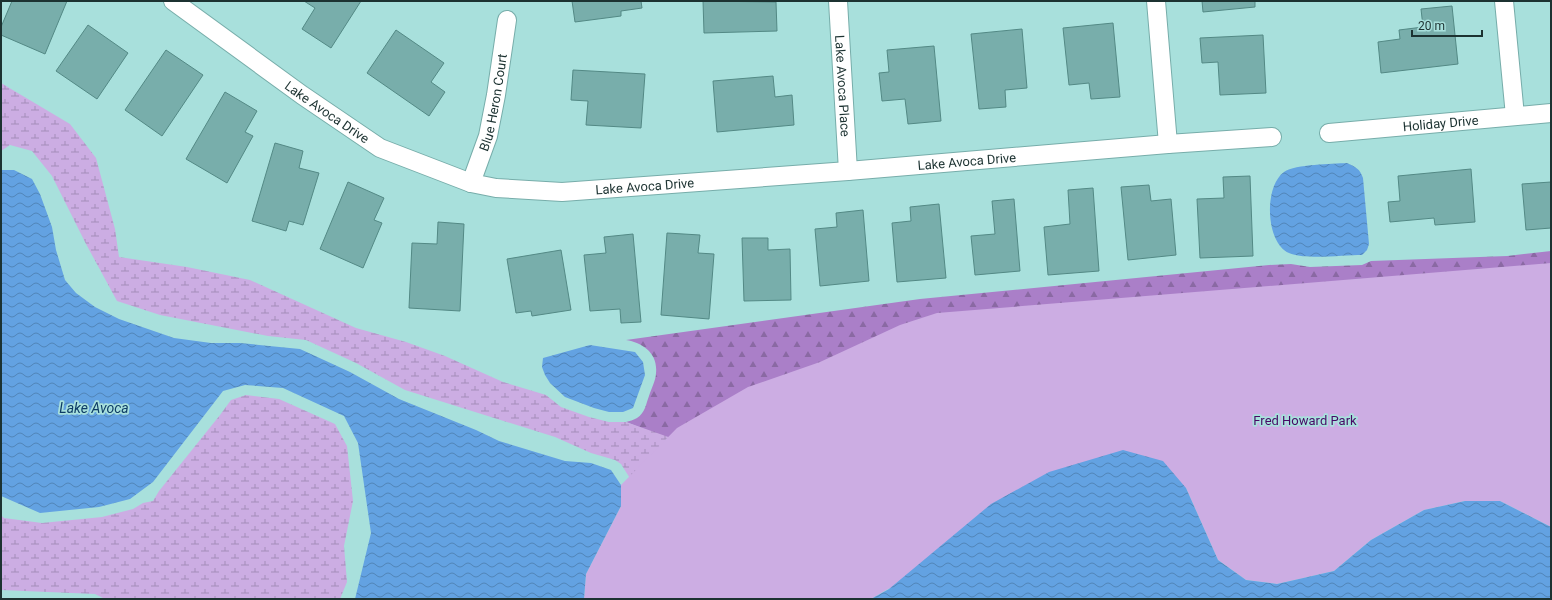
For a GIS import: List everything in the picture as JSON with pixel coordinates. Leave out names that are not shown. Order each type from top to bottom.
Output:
[{"type":"street","name":"Lake Avoca Drive","points":[[173,1],[302,95],[380,148],[471,183],[496,188],[562,192],[848,171],[1168,144]]},
{"type":"street","name":"Lake Avoca Place","points":[[838,1],[848,171]]},
{"type":"street","points":[[1156,1],[1168,144],[1272,138]]},
{"type":"street","points":[[1504,1],[1515,116]]},
{"type":"street","name":"Blue Heron Court","points":[[471,183],[488,136],[508,20]]},
{"type":"street","name":"Holiday Drive","points":[[1329,133],[1551,113]]},
{"type":"green space","points":[[1,83],[70,124],[96,158],[115,229],[119,257],[187,267],[250,280],[356,328],[406,342],[445,356],[503,382],[546,395],[561,407],[589,417],[609,422],[626,422],[674,439],[1483,478],[631,480],[621,464],[615,460],[591,453],[555,437],[405,390],[356,363],[306,340],[268,336],[160,315],[117,301],[86,244],[52,176],[32,151],[10,145],[1,151]]},
{"type":"green space","points":[[1551,251],[1551,429],[736,465],[626,422],[637,418],[644,411],[656,376],[656,366],[655,360],[648,350],[632,341],[626,340],[920,299],[1269,265],[1291,264],[1310,267],[1362,265],[1371,261],[1507,256]]},
{"type":"green space","name":"Fred Howard Park","points":[[1551,263],[1551,527],[1500,501],[1465,501],[1424,510],[1371,540],[1334,571],[1277,584],[1246,580],[1218,560],[1186,488],[888,589],[871,599],[584,599],[586,574],[621,506],[621,485],[677,428],[748,387],[820,362],[900,325],[937,313]]},
{"type":"green space","points":[[246,395],[279,399],[335,424],[347,446],[353,501],[344,546],[347,582],[340,599],[105,599],[95,594],[1,590],[1,515],[4,518],[42,523],[102,517],[133,509],[143,503],[153,501],[159,491],[231,400]]},
{"type":"water","points":[[1347,163],[1357,169],[1363,178],[1369,244],[1367,250],[1362,255],[1324,257],[1304,256],[1289,253],[1281,247],[1275,238],[1270,214],[1270,201],[1277,179],[1284,172],[1297,167]]},
{"type":"water","name":"Lake Avoca","points":[[1,170],[14,170],[32,179],[40,194],[52,227],[56,250],[65,280],[76,293],[95,307],[119,319],[174,338],[211,343],[240,343],[300,349],[350,372],[399,399],[476,430],[499,441],[565,461],[591,463],[611,470],[621,485],[621,506],[586,574],[584,599],[355,599],[371,533],[358,443],[344,416],[283,388],[245,385],[223,391],[153,482],[130,499],[99,507],[40,513],[1,496]]},
{"type":"water","points":[[590,345],[635,352],[643,362],[645,375],[633,408],[623,412],[609,412],[594,408],[565,397],[550,383],[542,367],[543,358]]},
{"type":"water","points":[[1123,450],[1163,461],[1186,488],[1218,560],[1246,580],[1277,584],[1334,571],[1371,540],[1424,510],[1465,501],[1500,501],[1551,527],[1551,599],[871,599],[889,589],[991,504],[1049,472]]},
{"type":"building","points":[[12,1],[67,1],[45,54],[1,35],[1,27]]},
{"type":"building","points":[[304,1],[361,1],[331,48],[302,29],[315,8]]},
{"type":"building","points":[[572,1],[641,1],[642,8],[621,11],[621,16],[575,22]]},
{"type":"building","points":[[703,1],[776,2],[777,31],[704,33]]},
{"type":"building","points":[[1202,1],[1255,1],[1255,7],[1203,12]]},
{"type":"building","points":[[1452,6],[1458,64],[1381,73],[1378,42],[1400,39],[1399,30],[1423,27],[1421,9]]},
{"type":"building","points":[[1113,23],[1120,97],[1091,99],[1089,83],[1069,85],[1063,28]]},
{"type":"building","points":[[88,25],[128,53],[97,99],[56,71]]},
{"type":"building","points":[[1022,29],[1027,88],[1005,90],[1006,107],[979,109],[971,34]]},
{"type":"building","points":[[396,30],[444,63],[431,82],[445,92],[429,116],[367,73]]},
{"type":"building","points":[[1263,35],[1266,93],[1220,95],[1218,62],[1202,63],[1200,38]]},
{"type":"building","points":[[934,46],[941,121],[908,124],[905,99],[882,101],[879,73],[889,72],[887,50]]},
{"type":"building","points":[[166,50],[203,75],[162,136],[125,110]]},
{"type":"building","points":[[573,70],[645,74],[641,128],[586,125],[588,101],[571,100]]},
{"type":"building","points":[[773,76],[775,97],[792,95],[794,125],[717,132],[713,81]]},
{"type":"building","points":[[225,92],[257,111],[245,132],[253,136],[227,183],[186,159]]},
{"type":"building","points":[[275,143],[303,151],[299,168],[319,173],[303,225],[289,221],[286,231],[252,221]]},
{"type":"building","points":[[1471,169],[1475,222],[1435,225],[1434,218],[1390,222],[1388,202],[1400,201],[1398,176]]},
{"type":"building","points":[[1250,176],[1253,256],[1200,258],[1197,199],[1224,198],[1223,177]]},
{"type":"building","points":[[348,182],[384,198],[374,220],[382,223],[363,268],[320,249]]},
{"type":"building","points":[[1551,182],[1551,228],[1526,230],[1522,184]]},
{"type":"building","points":[[1149,185],[1151,201],[1171,199],[1176,255],[1128,260],[1121,187]]},
{"type":"building","points":[[1093,188],[1099,271],[1048,275],[1044,227],[1070,224],[1068,190]]},
{"type":"building","points":[[1014,199],[1020,271],[975,275],[971,236],[995,234],[992,201]]},
{"type":"building","points":[[939,204],[946,278],[897,282],[892,223],[911,221],[910,207]]},
{"type":"building","points":[[863,210],[869,281],[820,286],[815,229],[837,227],[836,213]]},
{"type":"building","points":[[438,222],[464,224],[460,311],[409,308],[412,243],[437,244]]},
{"type":"building","points":[[667,233],[700,235],[698,253],[714,254],[709,319],[661,315]]},
{"type":"building","points":[[633,234],[641,322],[621,323],[620,309],[590,311],[584,255],[606,253],[604,237]]},
{"type":"building","points":[[742,238],[768,238],[768,250],[790,249],[791,300],[744,301]]},
{"type":"building","points":[[561,250],[571,310],[532,316],[531,311],[516,313],[507,259]]}]
